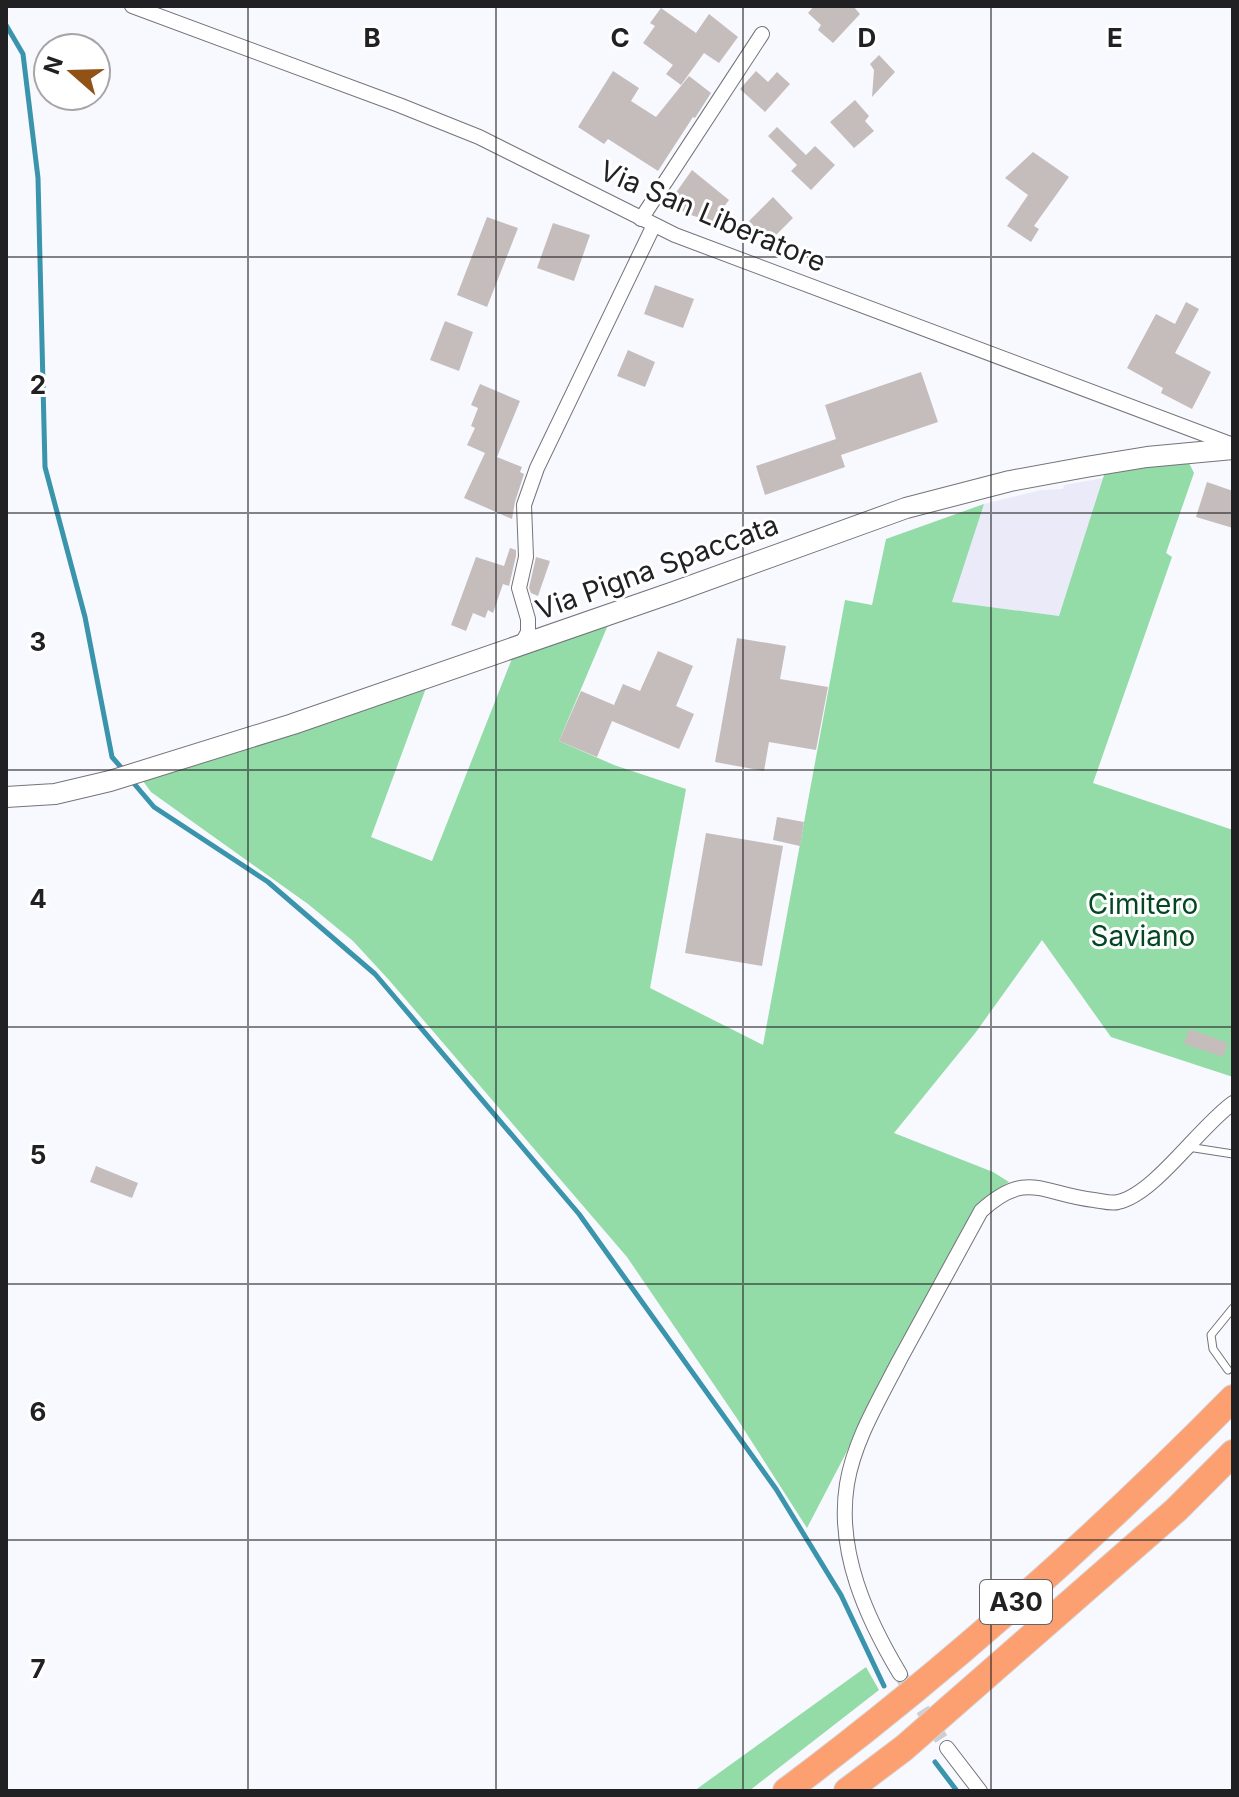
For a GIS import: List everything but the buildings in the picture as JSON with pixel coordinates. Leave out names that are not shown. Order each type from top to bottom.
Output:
[{"type":"highway","name":"A30","points":[[786,1791],[881,1720],[976,1637],[1141,1491],[1233,1398]]},
{"type":"highway","name":"A30","points":[[847,1791],[916,1738],[1176,1510],[1233,1453]]},
{"type":"main road","name":"Via Pigna Spaccata","points":[[6,797],[55,794],[110,781],[293,724],[906,508],[1010,481],[1147,457],[1233,447]]},
{"type":"street","name":"Via San Liberatore","points":[[132,6],[479,137],[648,222],[1233,447]]},
{"type":"street","points":[[521,645],[528,632],[528,619],[519,588],[526,557],[524,505],[537,468],[648,222],[762,34]]},
{"type":"street","points":[[900,1674],[873,1629],[858,1587],[847,1535],[847,1485],[871,1414],[981,1211],[1014,1187],[1042,1188],[1078,1198],[1116,1203],[1132,1197],[1173,1163],[1212,1119],[1233,1103]]},
{"type":"street","points":[[947,1748],[980,1791]]},
{"type":"lane","points":[[1187,1146],[1233,1154]]},
{"type":"lane","points":[[1228,1370],[1213,1349],[1211,1335],[1233,1308]]},
{"type":"shaded area","points":[[1104,478],[1059,616],[951,602],[984,504]]},
{"type":"green space","name":"Cimitero Saviano","points":[[1189,463],[1194,473],[1166,553],[1172,557],[1093,783],[1233,830],[1233,1077],[1111,1037],[1042,940],[976,1032],[894,1133],[993,1172],[1009,1182],[981,1205],[960,1234],[807,1528],[627,1257],[389,980],[353,941],[308,904],[151,792],[143,781],[426,688],[371,837],[432,861],[513,656],[608,625],[559,741],[614,765],[686,789],[650,988],[763,1045],[845,600],[872,605],[886,539],[984,504],[952,602],[1059,616],[1106,469]]},
{"type":"green space","points":[[866,1667],[879,1690],[749,1791],[694,1791]]},
{"type":"waterway","points":[[6,25],[23,54],[38,178],[45,467],[85,617],[112,757],[125,772]]},
{"type":"waterway","points":[[131,780],[154,807],[268,882],[375,974],[579,1214],[776,1489],[841,1595],[884,1686]]},
{"type":"waterway","points":[[935,1762],[957,1791]]},
{"type":"tunnel","points":[[900,1674],[947,1748]]}]
